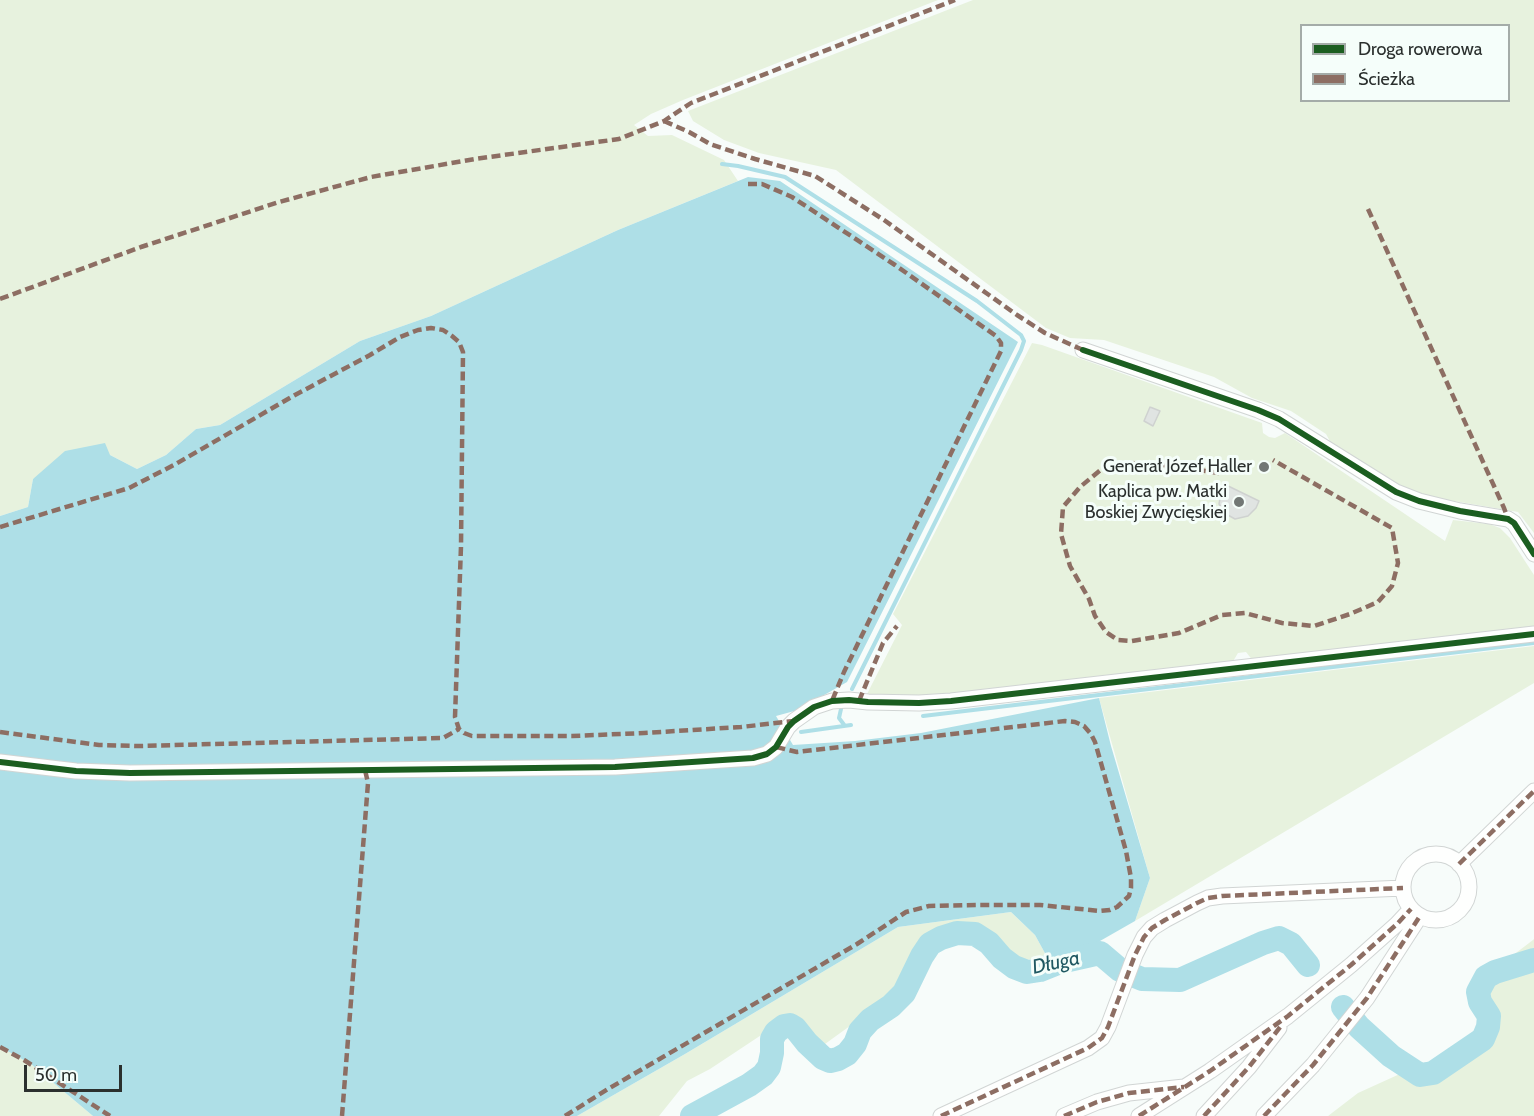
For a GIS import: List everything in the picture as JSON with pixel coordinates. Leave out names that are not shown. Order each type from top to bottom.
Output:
[{"type":"street","points":[[1083,350],[1258,410],[1278,419],[1396,492],[1411,498],[1460,511],[1508,519],[1514,523],[1534,554]]},
{"type":"street","points":[[0,762],[76,771],[130,773],[615,767],[753,758],[767,754],[776,747],[794,721],[814,707],[832,700],[919,703],[951,701],[1534,634]]},
{"type":"street","points":[[1459,864],[1534,791]]},
{"type":"street","points":[[1443,854],[1459,864],[1467,875],[1469,886],[1462,907],[1454,915],[1433,920],[1416,913],[1406,903],[1402,882],[1413,862],[1422,856],[1443,854]]},
{"type":"street","points":[[941,1116],[1070,1056],[1102,1038],[1144,937],[1152,928],[1186,908],[1208,898],[1222,896],[1402,888]]},
{"type":"street","points":[[1264,1116],[1313,1065],[1367,998],[1416,913]]},
{"type":"street","points":[[1139,1116],[1187,1087],[1288,1016],[1398,924],[1416,913]]},
{"type":"street","points":[[1204,1116],[1249,1067],[1288,1016]]},
{"type":"street","points":[[1064,1116],[1097,1102],[1129,1093],[1187,1087]]},
{"type":"green space","points":[[0,0],[938,0],[683,100],[651,114],[634,125],[648,136],[672,135],[724,160],[738,181],[618,230],[431,316],[360,341],[220,425],[196,429],[166,455],[137,469],[110,455],[33,479],[28,507],[0,516]]},
{"type":"green space","points":[[973,0],[1534,0],[1534,533],[1518,512],[1423,497],[1397,486],[1332,445],[1326,434],[1291,411],[1252,398],[1214,377],[1104,340],[1070,338],[1046,328],[836,170],[759,153],[724,140],[693,121],[688,111]]},
{"type":"green space","points":[[1032,343],[1262,423],[1263,433],[1269,437],[1275,438],[1285,433],[1445,541],[1453,520],[1489,524],[1500,528],[1510,538],[1534,575],[1534,628],[1254,662],[1246,652],[1238,653],[1232,663],[953,694],[865,698],[902,625],[893,614]]},
{"type":"green space","points":[[1534,646],[1534,683],[1135,921],[1150,878],[1099,698]]},
{"type":"green space","points":[[1011,912],[1035,935],[1046,955],[1027,960],[1007,954],[992,935],[965,925],[932,930],[915,950],[894,994],[825,1044],[813,1038],[804,1023],[793,1014],[710,1069],[687,1081],[659,1116],[577,1116],[898,927]]},
{"type":"green space","points":[[1533,940],[1534,953],[1508,959]]},
{"type":"green space","points":[[1534,968],[1534,1116],[1328,1116],[1358,1093],[1402,1073],[1419,1083],[1435,1080],[1474,1057],[1490,1044],[1496,1031],[1496,1016],[1485,999],[1486,990],[1493,982]]},
{"type":"green space","points":[[0,1047],[31,1064],[93,1116],[0,1116]]},
{"type":"water","points":[[748,177],[780,181],[1018,342],[847,682],[798,710],[776,716],[793,745],[855,741],[921,733],[1099,698],[1150,878],[1135,921],[1093,945],[1046,955],[1035,935],[1011,912],[898,927],[577,1116],[93,1116],[31,1064],[0,1047],[0,516],[28,507],[33,479],[65,451],[105,443],[110,455],[137,469],[166,455],[196,429],[220,425],[360,341],[431,316],[618,230]]},
{"type":"building","points":[[1150,407],[1160,411],[1153,426],[1144,421]]},
{"type":"building","name":"Kaplica pw. Matki Boskiej Zwycięskiej","points":[[1224,484],[1259,501],[1248,516],[1235,519],[1226,514],[1219,504]]},
{"type":"waterway","points":[[722,164],[785,177],[977,301],[1021,335],[1024,341],[852,689]]},
{"type":"waterway","points":[[923,716],[1534,643]]},
{"type":"waterway","points":[[841,709],[839,718],[845,726]]},
{"type":"waterway","points":[[801,732],[851,725]]},
{"type":"waterway","name":"Długa","points":[[692,1116],[763,1075],[769,1067],[772,1039],[776,1032],[784,1026],[790,1025],[795,1028],[823,1058],[830,1061],[847,1054],[855,1044],[860,1031],[870,1020],[891,1006],[904,993],[930,944],[957,933],[975,934],[989,943],[1002,958],[1014,967],[1027,972],[1100,953],[1120,970],[1142,979],[1180,980],[1279,938],[1291,944],[1308,965]]},
{"type":"waterway","name":"Długa","points":[[1343,1007],[1359,1027],[1391,1056],[1420,1075],[1433,1073],[1483,1039],[1488,1027],[1489,1016],[1480,1002],[1478,992],[1486,977],[1534,960]]},
{"type":"marked path","points":[[0,299],[141,247],[279,202],[371,177],[475,159],[619,139],[664,121],[691,103],[955,0]]},
{"type":"marked path","points":[[664,121],[710,144],[815,176],[884,220],[1017,315],[1045,333],[1083,350]]},
{"type":"marked path","points":[[748,184],[762,184],[792,197],[895,265],[996,336],[1001,343],[1001,351],[844,672],[832,701]]},
{"type":"marked path","points":[[1368,209],[1508,519]]},
{"type":"marked path","points":[[0,527],[129,488],[174,465],[400,337],[418,330],[431,328],[443,330],[459,342],[463,352],[461,546],[455,717],[459,729],[472,736],[572,736],[741,727],[794,721]]},
{"type":"marked path","points":[[1219,473],[1163,465],[1128,463],[1103,468],[1080,487],[1063,507],[1061,534],[1070,566],[1089,599],[1095,616],[1106,632],[1118,640],[1132,641],[1179,633],[1222,615],[1245,613],[1282,623],[1314,626],[1378,602],[1392,586],[1398,563],[1392,528],[1273,460]]},
{"type":"marked path","points":[[859,701],[883,643],[897,626]]},
{"type":"marked path","points":[[565,1116],[857,944],[906,912],[929,906],[978,905],[1040,905],[1100,911],[1117,907],[1129,896],[1131,878],[1126,851],[1095,742],[1084,726],[1075,722],[1065,721],[797,752],[776,747]]},
{"type":"marked path","points":[[0,732],[99,745],[139,746],[443,738],[459,729]]},
{"type":"marked path","points":[[342,1116],[368,783],[365,770]]},
{"type":"marked path","points":[[1459,864],[1534,791]]},
{"type":"marked path","points":[[941,1116],[1088,1048],[1102,1038],[1144,937],[1152,928],[1197,903],[1208,898],[1222,896],[1403,888]]},
{"type":"marked path","points":[[1139,1116],[1210,1071],[1288,1016],[1351,965],[1411,909]]},
{"type":"marked path","points":[[1264,1116],[1313,1065],[1367,998],[1420,916]]},
{"type":"marked path","points":[[1204,1116],[1249,1067],[1281,1026]]},
{"type":"marked path","points":[[0,1047],[110,1116]]},
{"type":"marked path","points":[[1064,1116],[1097,1102],[1129,1093],[1184,1087]]},
{"type":"cycle path","points":[[1083,350],[1279,419],[1396,492],[1419,501],[1460,511],[1508,519],[1514,523],[1534,554]]},
{"type":"cycle path","points":[[0,762],[76,771],[130,773],[615,767],[753,758],[767,754],[776,747],[794,721],[814,707],[832,701],[919,703],[951,701],[1534,634]]},
{"type":"place","name":"Generał Józef Haller","points":[[1264,467]]},
{"type":"place","name":"Kaplica pw. Matki Boskiej Zwycięskiej","points":[[1239,502]]}]
